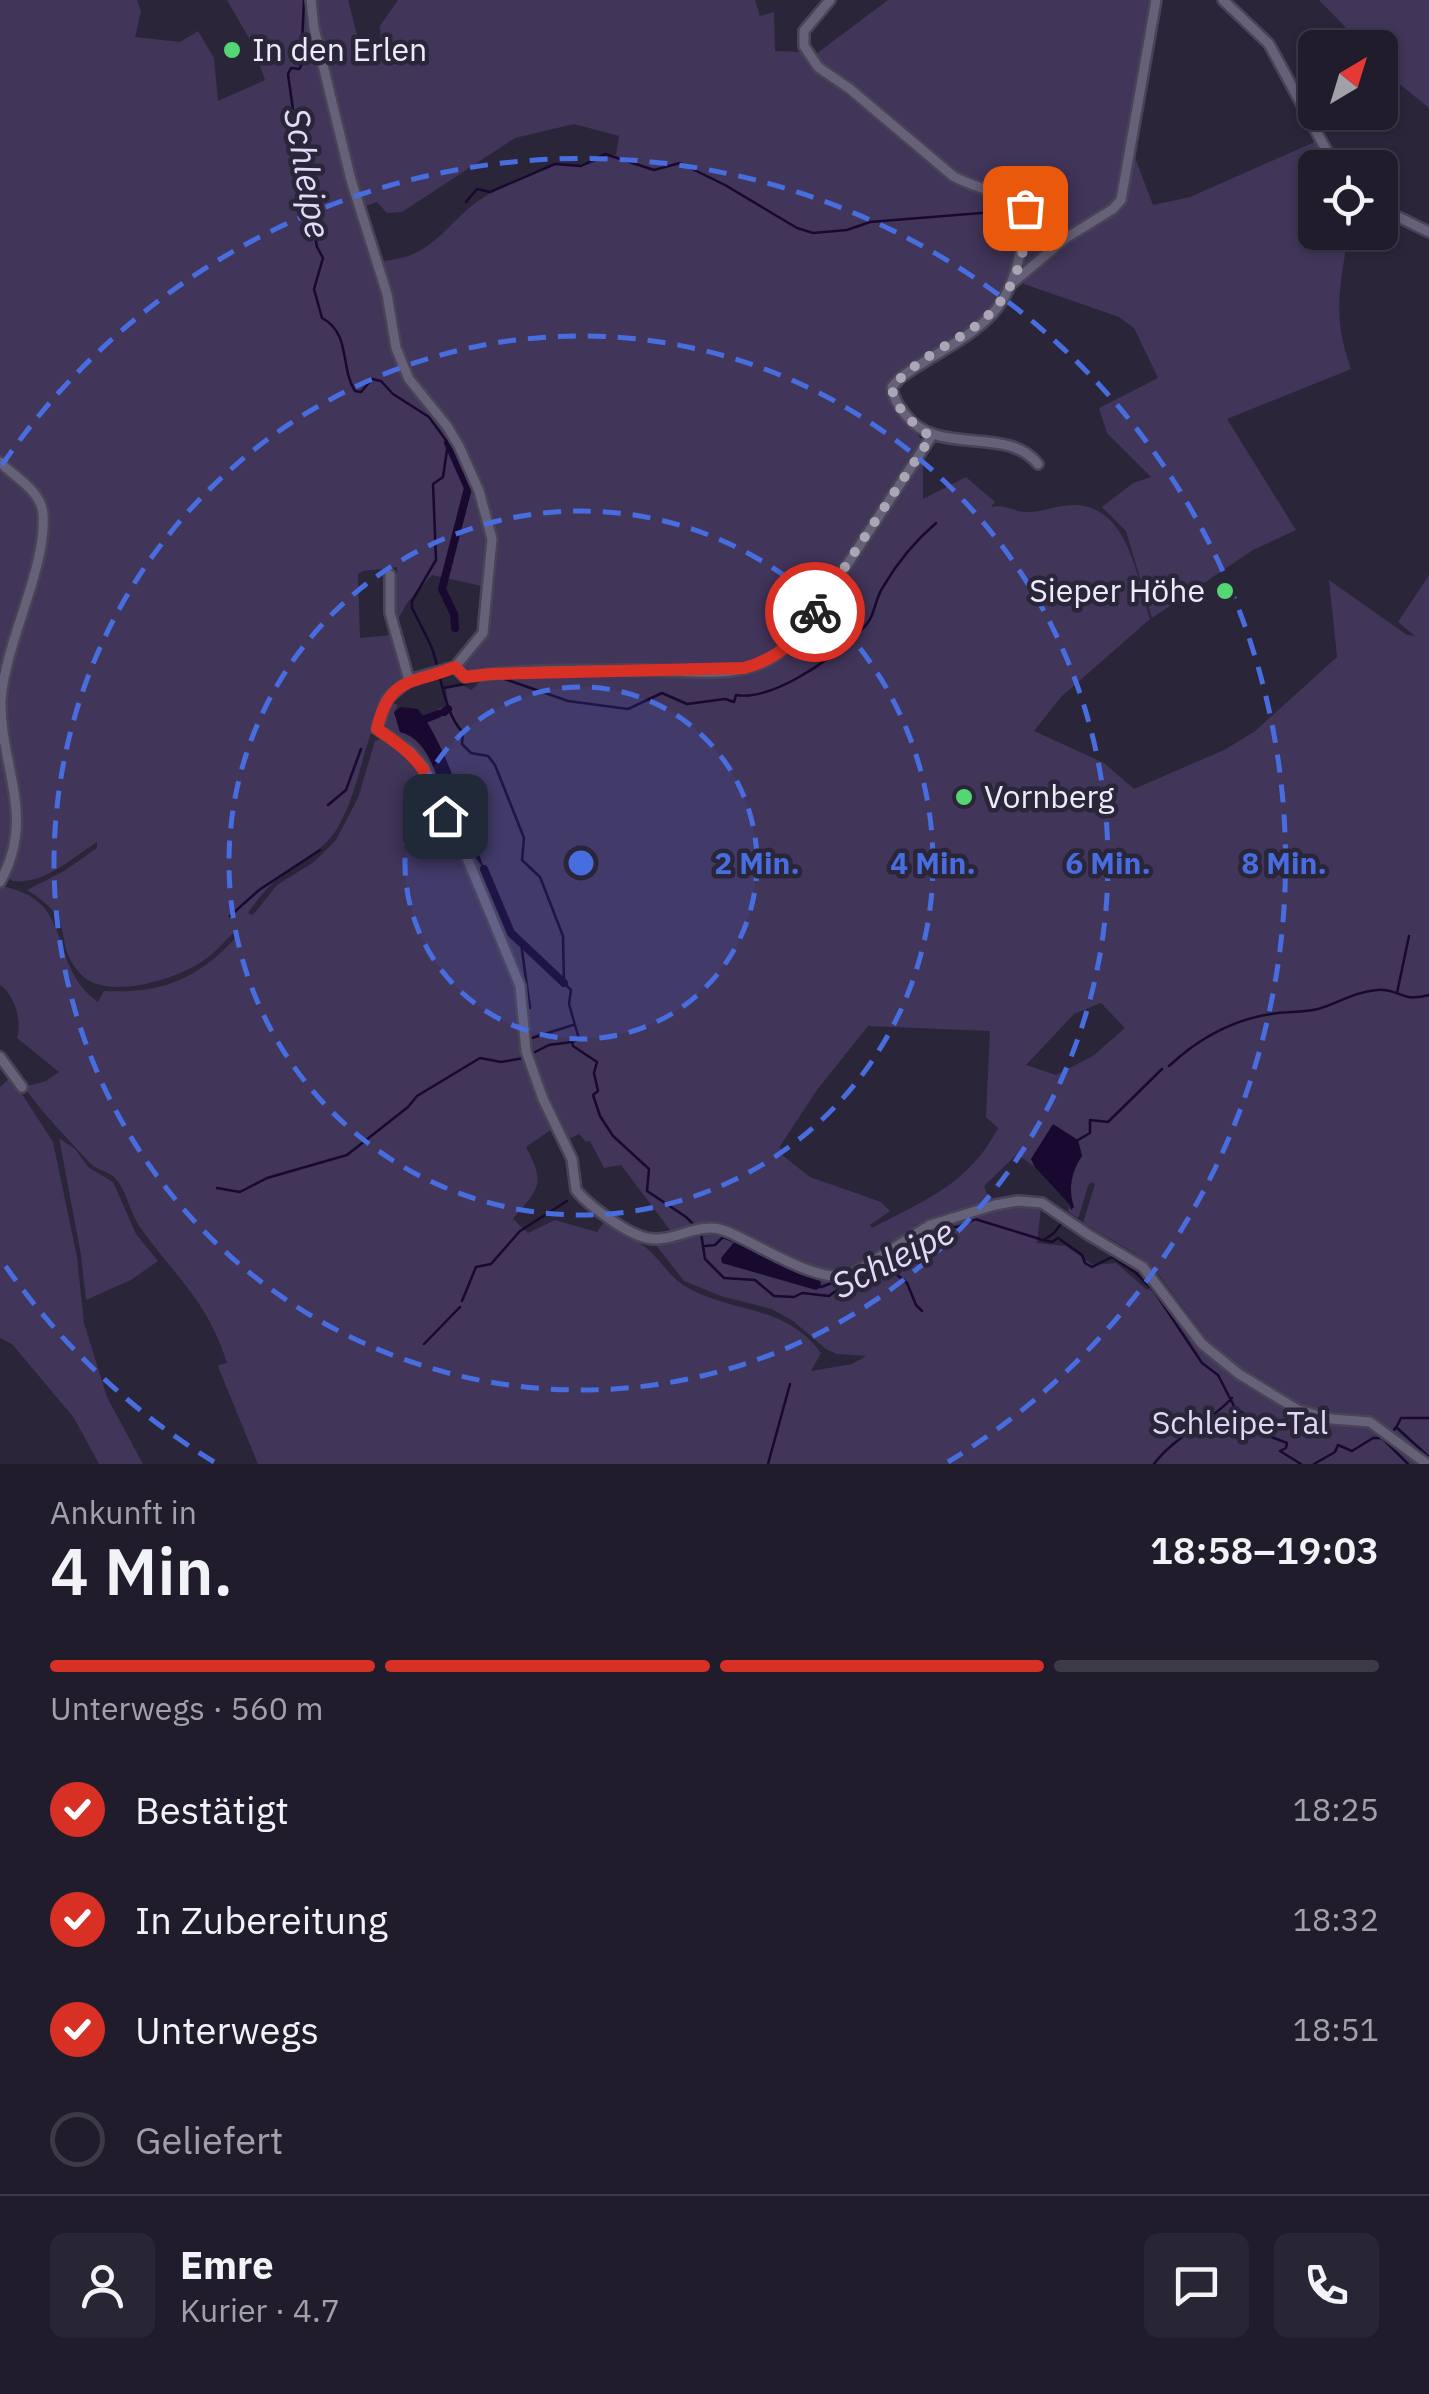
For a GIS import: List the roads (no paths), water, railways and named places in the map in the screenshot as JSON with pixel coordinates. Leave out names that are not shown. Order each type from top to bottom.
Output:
[{"type":"street","points":[[311,0],[314,28],[351,180],[387,294],[396,348],[409,379],[459,446],[490,528],[492,554],[486,622],[476,643],[455,667],[408,680],[387,699],[377,729],[410,751],[424,767],[470,865],[520,986],[526,1052],[572,1159],[576,1190],[618,1224],[646,1238],[722,1230],[816,1272],[841,1277],[853,1274],[930,1225],[995,1205],[1042,1202],[1088,1235],[1144,1267],[1202,1344],[1239,1374],[1298,1410],[1377,1425],[1427,1464]]},
{"type":"street","points":[[830,0],[804,32],[804,46],[818,66],[953,176],[972,188],[1025,208],[1022,252],[1010,285],[992,314],[956,342],[918,364],[892,387],[893,397],[909,420],[931,437],[1010,448],[1030,454],[1038,464]]},
{"type":"street","points":[[1010,285],[1066,238],[1121,200],[1156,0]]},
{"type":"street","points":[[1223,0],[1269,44],[1326,150]]},
{"type":"street","points":[[1398,217],[1429,232]]},
{"type":"street","points":[[455,667],[465,677],[622,670],[715,671],[764,662],[789,645],[810,621],[931,437]]},
{"type":"street","points":[[0,462],[40,500],[43,532],[6,666],[1,700],[0,728],[16,796],[17,823],[12,856],[0,882]]},
{"type":"street","points":[[390,574],[390,613],[408,680]]},
{"type":"street","points":[[0,1057],[22,1087]]},
{"type":"waterway","name":"Schleipe","points":[[304,0],[301,66],[291,68],[288,74],[294,117],[310,174],[310,191],[317,201],[314,231],[323,258],[314,289],[322,318],[337,332],[355,391],[361,392],[372,379],[381,381],[393,394],[429,417],[448,443],[443,477],[433,484],[436,560],[412,601],[412,608],[433,651],[452,717],[463,732],[462,744],[471,753],[488,756],[495,765],[524,838],[522,860],[540,877],[563,936],[564,983],[571,990],[569,1004],[579,1039],[572,1042],[597,1062],[594,1073],[598,1091],[593,1095],[600,1116],[613,1136],[649,1169],[647,1191],[696,1227]]},
{"type":"waterway","points":[[466,202],[477,189],[490,192],[555,164],[581,166],[605,154],[654,170],[680,163],[797,228],[813,233],[847,230],[870,222],[1019,210]]},
{"type":"waterway","points":[[1031,208],[1045,210]]},
{"type":"waterway","points":[[448,443],[468,488],[442,589],[454,614],[455,628]]},
{"type":"waterway","points":[[444,688],[499,677],[568,701],[628,709],[662,693],[687,704],[725,699],[734,702],[736,695],[766,692],[799,677],[854,637],[852,626],[861,630],[866,625],[894,569],[936,523]]},
{"type":"waterway","name":"Schleipe","points":[[444,712],[448,709]]},
{"type":"waterway","points":[[425,719],[438,714]]},
{"type":"waterway","points":[[328,805],[346,790],[361,749]]},
{"type":"waterway","points":[[230,916],[259,890],[320,850]]},
{"type":"waterway","points":[[484,869],[511,933],[564,983]]},
{"type":"waterway","points":[[1397,993],[1409,936]]},
{"type":"waterway","points":[[521,943],[530,1008]]},
{"type":"waterway","points":[[1169,1066],[1216,1032],[1256,1017],[1318,1009],[1368,991],[1412,997],[1429,995]]},
{"type":"waterway","points":[[532,1038],[573,1025]]},
{"type":"waterway","points":[[533,1053],[549,1045],[572,1042]]},
{"type":"waterway","points":[[217,1188],[240,1192],[267,1178],[347,1155],[417,1096],[480,1058],[501,1062],[524,1058]]},
{"type":"waterway","points":[[1078,1140],[1090,1133],[1090,1120],[1108,1122],[1162,1069]]},
{"type":"waterway","points":[[462,1301],[476,1267],[491,1264],[520,1231],[567,1201]]},
{"type":"waterway","name":"Schleipe","points":[[701,1233],[705,1259],[724,1278],[755,1280],[774,1296],[829,1296],[891,1259],[909,1257],[944,1227],[958,1227],[975,1219],[1043,1240],[1052,1242],[1058,1238],[1092,1267],[1112,1257],[1154,1291],[1202,1363],[1218,1375],[1235,1408],[1246,1415],[1256,1431],[1287,1443],[1280,1451],[1301,1464]]},
{"type":"waterway","points":[[1044,1240],[1063,1221]]},
{"type":"waterway","points":[[705,1246],[715,1245],[723,1237],[733,1241]]},
{"type":"waterway","points":[[884,1264],[907,1283],[922,1311]]},
{"type":"waterway","points":[[821,1287],[834,1282],[842,1285]]},
{"type":"waterway","points":[[424,1344],[460,1307]]},
{"type":"waterway","points":[[768,1464],[790,1384]]},
{"type":"waterway","points":[[1154,1464],[1232,1398]]},
{"type":"waterway","points":[[1397,1426],[1401,1418],[1429,1418]]},
{"type":"waterway","name":"Schleipe","points":[[1394,1430],[1396,1427],[1429,1457]]},
{"type":"waterway","points":[[1381,1437],[1408,1464]]},
{"type":"waterway","name":"Schleipe","points":[[1314,1464],[1335,1452],[1338,1445],[1352,1451],[1373,1438],[1385,1438]]},
{"type":"place","name":"In den Erlen","points":[[232,50]]},
{"type":"place","name":"Sieper Höhe","points":[[1225,591]]},
{"type":"place","name":"Vornberg","points":[[964,797]]},
{"type":"park label","name":"Schleipe-Tal","points":[[1240,1423]]}]
